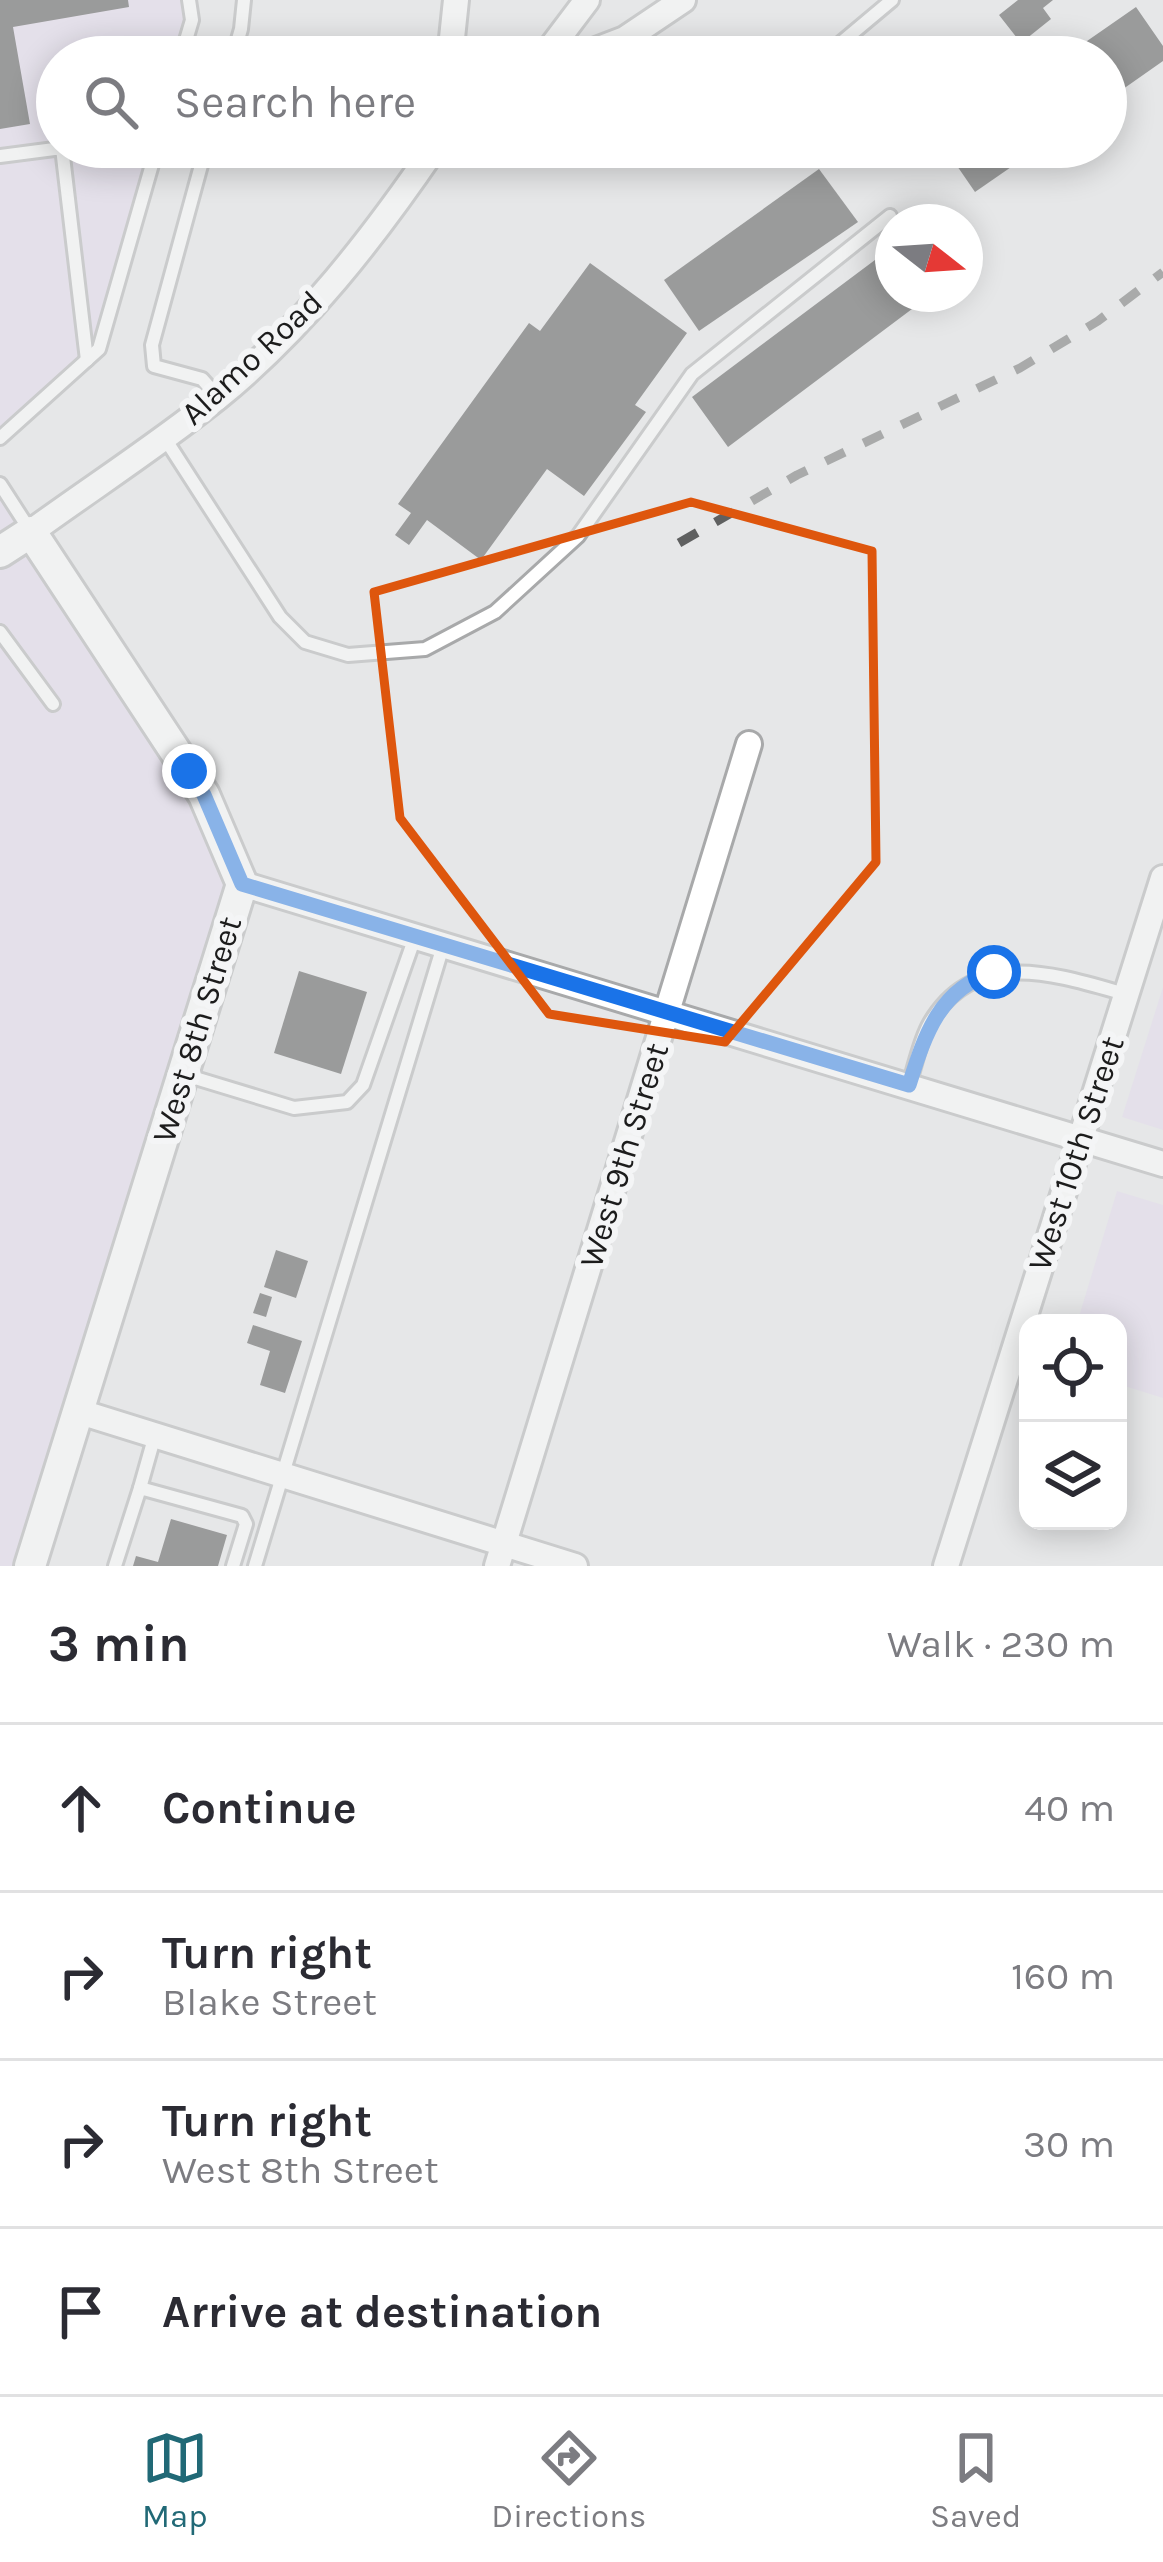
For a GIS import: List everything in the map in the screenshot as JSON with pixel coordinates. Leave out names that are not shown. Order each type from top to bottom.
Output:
[{"type":"street","points":[[453,36],[457,0]]},
{"type":"street","points":[[560,36],[587,0]]},
{"type":"street","points":[[629,36],[683,0]]},
{"type":"street","name":"Alamo Road","points":[[31,532],[218,397],[276,344],[380,228],[421,168]]},
{"type":"street","points":[[0,552],[31,532]]},
{"type":"street","name":"West 8th Street","points":[[30,1566],[242,884],[204,795],[31,532]]},
{"type":"street","name":"West 9th Street","points":[[501,1555],[749,744]]},
{"type":"street","name":"West 10th Street","points":[[946,1566],[1163,878]]},
{"type":"street","points":[[242,884],[1163,1164]]},
{"type":"street","points":[[77,1411],[282,1474],[501,1555],[575,1566]]},
{"type":"lane","points":[[187,36],[192,20],[189,0]]},
{"type":"lane","points":[[239,36],[244,0]]},
{"type":"lane","points":[[849,36],[892,0]]},
{"type":"lane","points":[[0,156],[36,151]]},
{"type":"lane","points":[[66,168],[87,360]]},
{"type":"lane","points":[[0,438],[98,349],[151,168]]},
{"type":"lane","points":[[200,168],[152,345],[154,365],[202,379],[218,397]]},
{"type":"lane","points":[[163,436],[280,617],[305,642],[348,655],[425,649],[495,612],[578,536],[692,374],[875,228]]},
{"type":"lane","points":[[0,484],[31,532]]},
{"type":"lane","points":[[0,632],[52,704]]},
{"type":"lane","points":[[182,1074],[294,1108],[347,1102],[363,1085],[416,936]]},
{"type":"lane","points":[[255,1566],[443,945]]},
{"type":"lane","points":[[909,1085],[928,1025],[970,980],[994,972],[1076,980],[1125,994]]},
{"type":"lane","points":[[115,1566],[155,1435]]},
{"type":"lane","points":[[140,1488],[242,1516],[246,1524],[233,1566]]},
{"type":"highlighted area","points":[[691,502],[872,551],[876,862],[725,1042],[549,1014],[400,818],[374,592]]},
{"type":"shaded area","points":[[0,0],[189,0],[184,36],[36,36],[36,168],[151,168],[99,349],[0,438]]},
{"type":"shaded area","points":[[0,484],[242,884],[28,1566],[0,1566]]},
{"type":"shaded area","points":[[1163,987],[1163,1130],[1122,1117]]},
{"type":"shaded area","points":[[1117,1191],[1163,1205],[1163,1398],[1127,1387],[1127,1314],[1080,1314]]},
{"type":"building","points":[[0,0],[128,0],[129,7],[13,27],[30,124],[0,129]]},
{"type":"building","points":[[1018,0],[1053,0],[1043,8],[1051,19],[1030,36],[1016,36],[999,15]]},
{"type":"building","points":[[1136,7],[1163,46],[1163,61],[1127,86],[1127,36],[1094,36]]},
{"type":"building","points":[[958,168],[1010,168],[975,192]]},
{"type":"building","points":[[819,169],[858,222],[699,331],[664,280]]},
{"type":"building","points":[[875,260],[875,312],[908,312],[728,447],[692,397]]},
{"type":"building","points":[[590,263],[687,333],[635,405],[646,412],[584,496],[547,469],[481,560],[427,520],[409,545],[395,535],[411,513],[398,504],[529,323],[540,331]]},
{"type":"building","points":[[299,971],[367,992],[341,1074],[274,1053]]},
{"type":"building","points":[[276,1250],[308,1261],[296,1298],[264,1287]]},
{"type":"building","points":[[260,1293],[272,1297],[266,1317],[253,1313]]},
{"type":"building","points":[[253,1325],[302,1341],[285,1393],[260,1385],[270,1351],[247,1343]]},
{"type":"building","points":[[171,1519],[227,1535],[218,1566],[133,1566],[136,1556],[158,1562]]},
{"type":"railway","points":[[679,543],[797,475],[1020,368],[1098,321],[1163,272]]},
{"type":"route","points":[[189,771],[242,884],[909,1085],[928,1025],[970,980],[994,972]]}]
